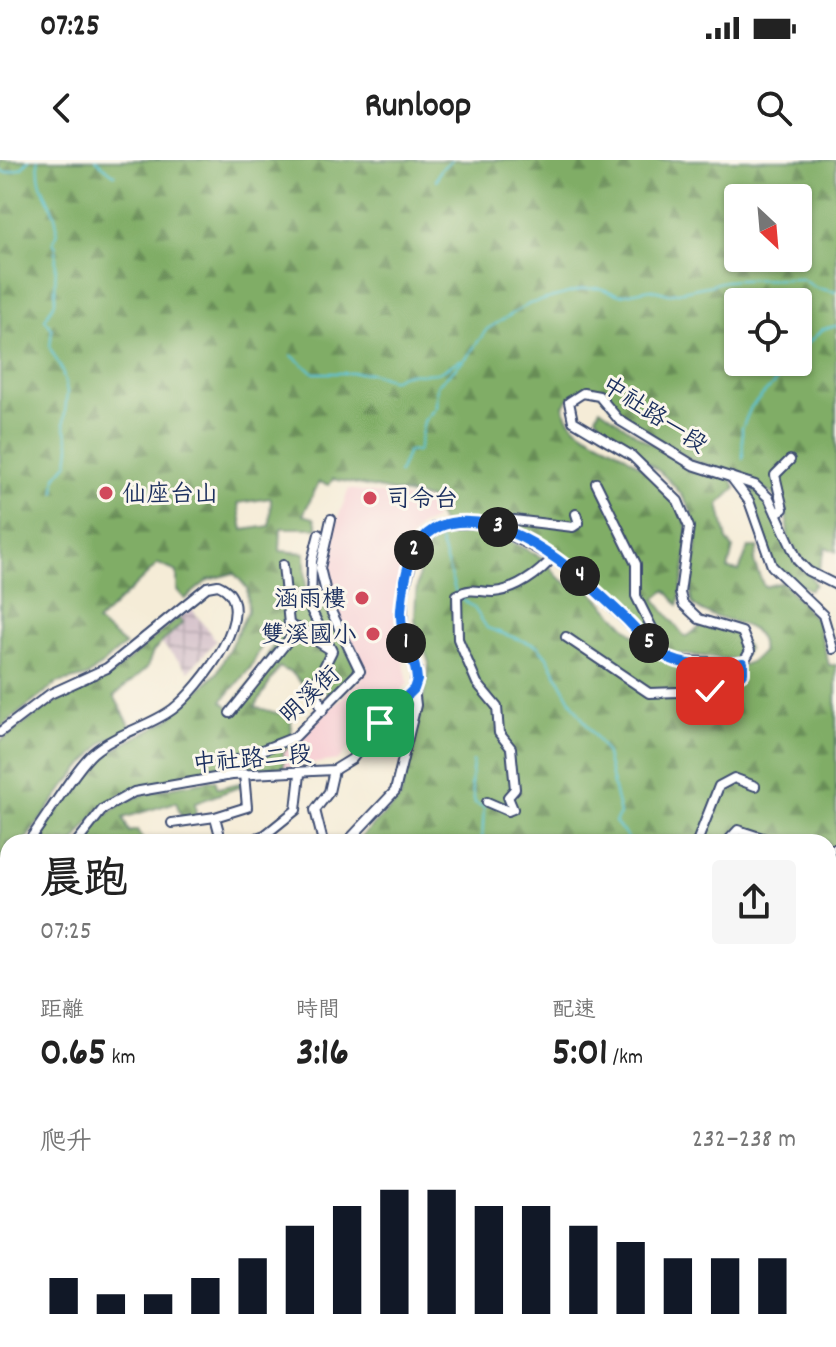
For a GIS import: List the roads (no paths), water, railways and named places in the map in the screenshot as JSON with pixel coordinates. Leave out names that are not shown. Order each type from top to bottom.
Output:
[{"type":"street","name":"中社路一段","points":[[743,663],[750,651],[742,632],[699,619],[683,604],[680,593],[689,527],[678,501],[632,456],[573,421],[569,402],[575,396],[591,392],[619,420],[681,458],[762,490],[798,561],[808,571],[836,585]]},
{"type":"street","points":[[776,513],[783,509],[775,475],[790,460]]},
{"type":"street","points":[[731,476],[749,501],[772,566],[823,615],[833,649]]},
{"type":"street","points":[[596,483],[636,564],[636,596],[653,630],[651,644]]},
{"type":"street","points":[[503,529],[514,520],[573,527],[579,523],[576,514]]},
{"type":"street","name":"明溪街","points":[[232,775],[237,760],[295,737],[360,671],[330,609],[320,568],[331,519]]},
{"type":"street","points":[[355,834],[395,791],[416,705],[414,689],[417,670],[402,628],[401,613],[416,545],[429,531],[446,524],[476,521],[503,529],[579,575],[651,644],[674,661],[743,663],[743,673],[710,691],[649,693],[566,637]]},
{"type":"street","points":[[319,534],[312,561],[311,610],[332,651]]},
{"type":"street","points":[[487,802],[508,811],[513,809],[508,797],[515,789],[513,761],[511,748],[496,726],[497,707],[477,683],[458,639],[457,595],[469,588],[493,592],[510,589],[553,557]]},
{"type":"street","points":[[283,565],[289,624],[332,651]]},
{"type":"street","points":[[0,732],[50,694],[107,668],[207,587],[218,585],[232,594],[237,607],[232,627],[201,681],[161,717],[93,753],[34,834]]},
{"type":"street","points":[[230,713],[298,628]]},
{"type":"street","points":[[322,711],[315,685],[332,651]]},
{"type":"street","name":"中社路二段","points":[[83,834],[103,809],[134,792],[232,775],[334,770],[352,759],[380,723],[414,689]]},
{"type":"street","points":[[320,834],[315,810],[329,792],[334,770]]},
{"type":"street","points":[[172,823],[215,817],[247,807],[244,774]]},
{"type":"street","points":[[266,834],[296,810],[300,774]]},
{"type":"street","points":[[700,834],[719,786],[734,778],[755,786]]},
{"type":"street","points":[[215,817],[219,832]]},
{"type":"waterway","points":[[0,170],[6,173],[22,168],[29,160]]},
{"type":"waterway","points":[[38,160],[39,177],[57,228],[53,242],[56,247],[55,302],[45,319],[52,329],[50,348],[62,370],[67,392],[64,423],[70,447],[68,463],[56,477],[55,493]]},
{"type":"waterway","points":[[96,160],[115,175]]},
{"type":"waterway","points":[[436,181],[441,169],[452,160]]},
{"type":"waterway","points":[[399,473],[408,451],[418,451],[424,421],[436,407],[437,385],[467,357],[487,329],[529,304],[583,289],[599,288],[620,295],[651,289],[668,294],[741,280],[802,279],[816,288],[836,292]]},
{"type":"waterway","points":[[812,339],[823,329],[836,326]]},
{"type":"waterway","points":[[291,355],[314,373],[371,373],[393,380],[408,374],[437,373],[461,360]]},
{"type":"waterway","points":[[743,459],[742,428],[751,407],[780,376]]},
{"type":"waterway","points":[[440,541],[456,593]]},
{"type":"waterway","points":[[460,597],[474,608],[487,628],[538,646],[547,657],[574,706],[605,751],[620,814],[615,822],[625,834]]},
{"type":"waterway","points":[[473,761],[471,784],[475,803],[484,807],[482,834]]},
{"type":"place","name":"仙座台山","points":[[106,493]]},
{"type":"place","name":"司令台","points":[[370,498]]},
{"type":"place","name":"涵雨樓","points":[[362,598]]},
{"type":"place","name":"雙溪國小","points":[[373,634]]}]
